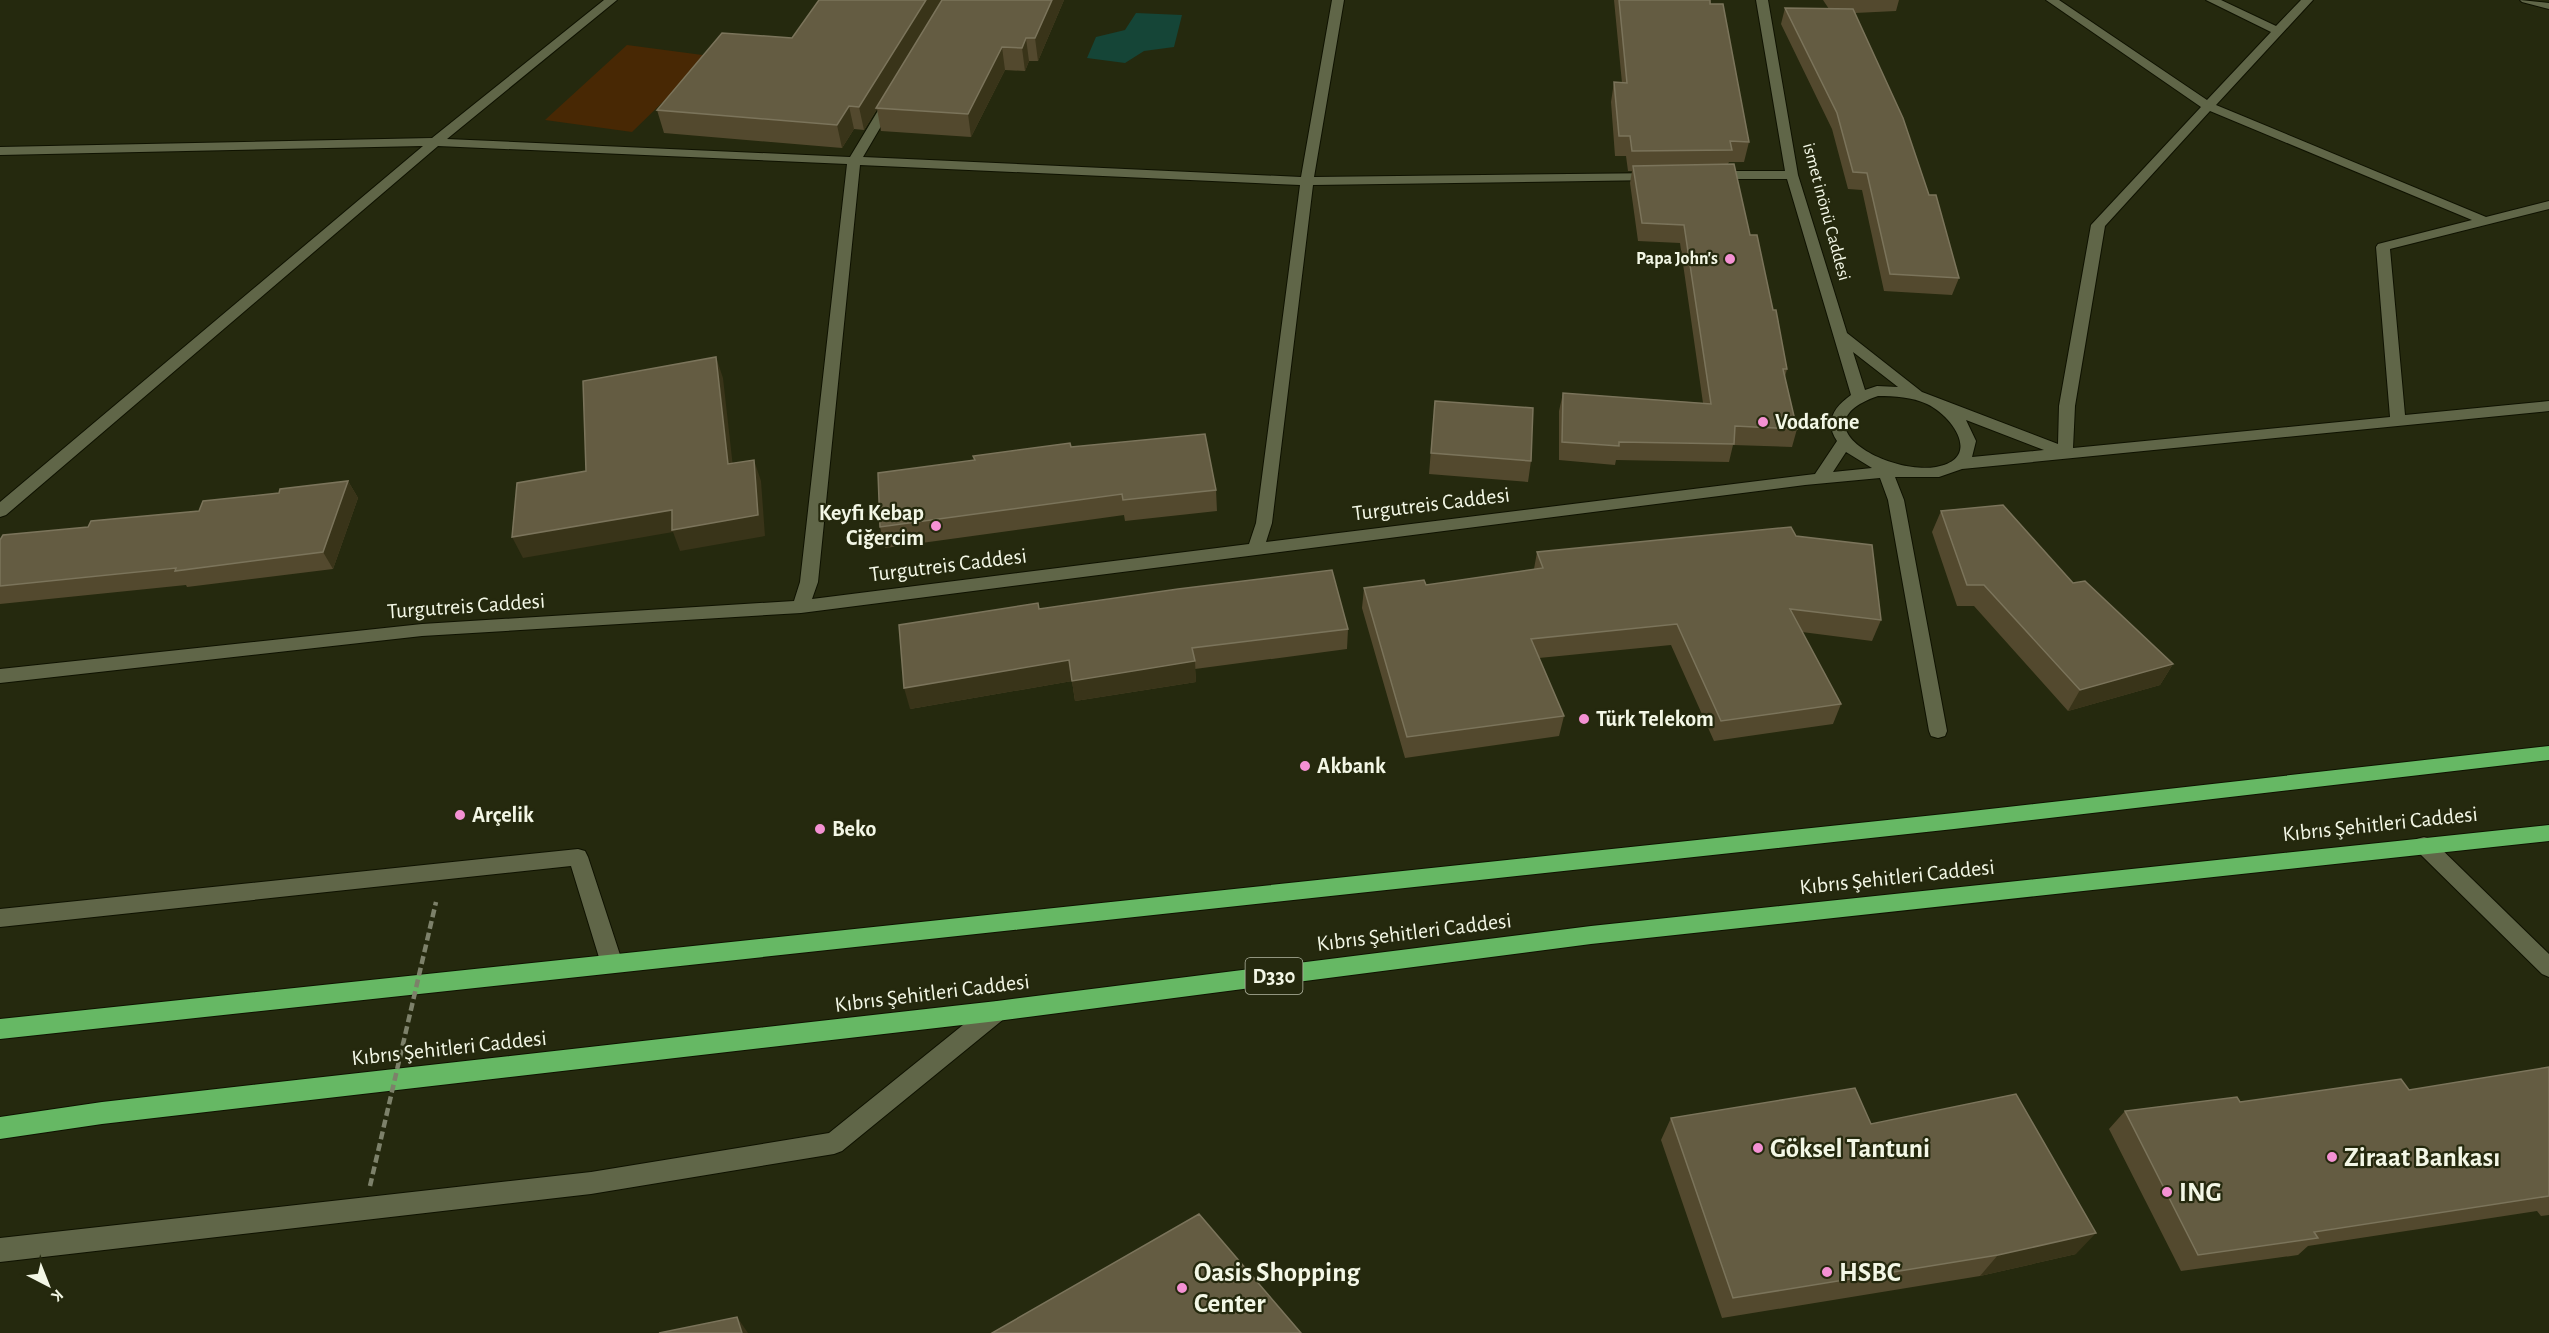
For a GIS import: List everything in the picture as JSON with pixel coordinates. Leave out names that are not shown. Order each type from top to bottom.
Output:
[{"type":"highway","points":[[0,1029],[1942,823],[2549,753]]},
{"type":"highway","name":"Kıbrıs Şehitleri Caddesi","points":[[0,1128],[102,1113],[997,1011],[1591,935],[2549,833]]},
{"type":"street","points":[[0,511],[435,142],[611,0]]},
{"type":"street","points":[[1256,549],[1264,523],[1307,181],[1338,0]]},
{"type":"street","name":"ismet inönü Caddesi","points":[[1762,0],[1792,174],[1859,396]]},
{"type":"street","points":[[2052,0],[2208,106],[2485,221]]},
{"type":"street","points":[[2212,0],[2277,31]]},
{"type":"street","points":[[2065,453],[2067,406],[2098,225],[2307,0]]},
{"type":"street","points":[[2526,0],[2549,6]]},
{"type":"street","points":[[801,607],[809,582],[854,161],[896,91]]},
{"type":"street","points":[[0,151],[435,142],[1307,181],[1664,176]]},
{"type":"street","points":[[1700,176],[1792,174]]},
{"type":"street","points":[[2398,421],[2383,247],[2549,205]]},
{"type":"street","points":[[1841,335],[1919,396]]},
{"type":"street","points":[[2065,453],[1919,396],[1887,391],[1859,396],[1845,404],[1838,415],[1838,429],[1845,442],[1859,454],[1893,472],[1922,474],[1942,471],[1958,464],[2549,406]]},
{"type":"street","points":[[1940,404],[1956,415],[1966,428],[1970,441],[1967,454],[1958,464]]},
{"type":"street","points":[[1820,479],[1845,442]]},
{"type":"street","points":[[1893,472],[1896,500],[1938,731]]},
{"type":"street","name":"Turgutreis Caddesi","points":[[0,676],[422,630],[801,607],[1820,479],[1893,472]]},
{"type":"street","points":[[2424,845],[2549,968]]},
{"type":"street","points":[[0,918],[578,857],[612,964]]},
{"type":"street","points":[[0,1250],[591,1183],[834,1143],[997,1011]]},
{"type":"path","points":[[370,1186],[436,902]]},
{"type":"shaded area","points":[[1136,13],[1182,15],[1174,47],[1144,51],[1125,63],[1087,58],[1096,37],[1125,30]]},
{"type":"shaded area","points":[[627,45],[710,56],[632,132],[545,120]]},
{"type":"building","points":[[819,0],[926,0],[859,107],[849,106],[837,125],[657,110],[722,33],[792,38]]},
{"type":"building","points":[[942,0],[1052,0],[1035,38],[1026,38],[1022,48],[1002,47],[968,114],[876,108]]},
{"type":"building","points":[[1619,0],[1710,0],[1710,4],[1723,4],[1749,142],[1730,141],[1732,150],[1632,151],[1630,136],[1619,136],[1614,82],[1627,83]]},
{"type":"building","points":[[1785,8],[1853,9],[1903,118],[1929,195],[1936,195],[1959,278],[1890,274],[1867,173],[1853,172],[1837,113]]},
{"type":"building","points":[[1734,164],[1750,235],[1757,235],[1773,310],[1776,310],[1787,369],[1783,369],[1797,429],[1735,426],[1734,444],[1619,442],[1619,446],[1562,442],[1563,393],[1711,404],[1684,225],[1642,223],[1633,166]]},
{"type":"building","points":[[716,357],[728,464],[754,460],[758,515],[672,530],[672,510],[512,537],[517,483],[586,471],[583,381]]},
{"type":"building","points":[[1435,401],[1533,408],[1531,461],[1431,453]]},
{"type":"building","points":[[1205,434],[1216,490],[1123,500],[1122,494],[880,527],[878,473],[975,460],[973,456],[1070,443],[1071,447]]},
{"type":"building","points":[[348,481],[323,552],[175,571],[176,568],[0,586],[0,540],[3,535],[88,527],[91,521],[199,511],[203,501],[279,493],[280,489]]},
{"type":"building","points":[[2003,505],[2073,583],[2085,581],[2173,664],[2080,690],[1984,585],[1967,585],[1941,511]]},
{"type":"building","points":[[1791,527],[1796,536],[1872,545],[1881,620],[1790,609],[1841,704],[1721,721],[1677,624],[1531,639],[1564,716],[1407,737],[1364,588],[1424,580],[1426,585],[1543,568],[1537,552]]},
{"type":"building","points":[[1332,570],[1348,629],[1192,648],[1195,661],[1072,681],[1069,660],[904,688],[899,625],[1038,603],[1039,609]]},
{"type":"building","points":[[2549,1067],[2549,1196],[2314,1232],[2318,1238],[2198,1255],[2125,1111],[2237,1097],[2240,1102],[2401,1079],[2409,1090]]},
{"type":"building","points":[[1855,1088],[1871,1124],[2016,1094],[2096,1233],[1998,1255],[1733,1298],[1671,1118]]},
{"type":"building","points":[[1199,1214],[1301,1333],[992,1333]]},
{"type":"building","points":[[737,1317],[742,1333],[659,1333]]},
{"type":"place","name":"Papa John's","points":[[1730,259]]},
{"type":"place","name":"Vodafone","points":[[1763,422]]},
{"type":"place","name":"Keyfi Kebap Ciğercim","points":[[936,526]]},
{"type":"place","name":"Türk Telekom","points":[[1584,719]]},
{"type":"place","name":"Akbank","points":[[1305,766]]},
{"type":"place","name":"Arçelik","points":[[460,815]]},
{"type":"place","name":"Beko","points":[[820,829]]},
{"type":"place","name":"Göksel Tantuni","points":[[1758,1148]]},
{"type":"place","name":"Ziraat Bankası","points":[[2332,1157]]},
{"type":"place","name":"ING","points":[[2167,1192]]},
{"type":"place","name":"HSBC","points":[[1827,1272]]},
{"type":"place","name":"Oasis Shopping Center","points":[[1182,1288]]}]
